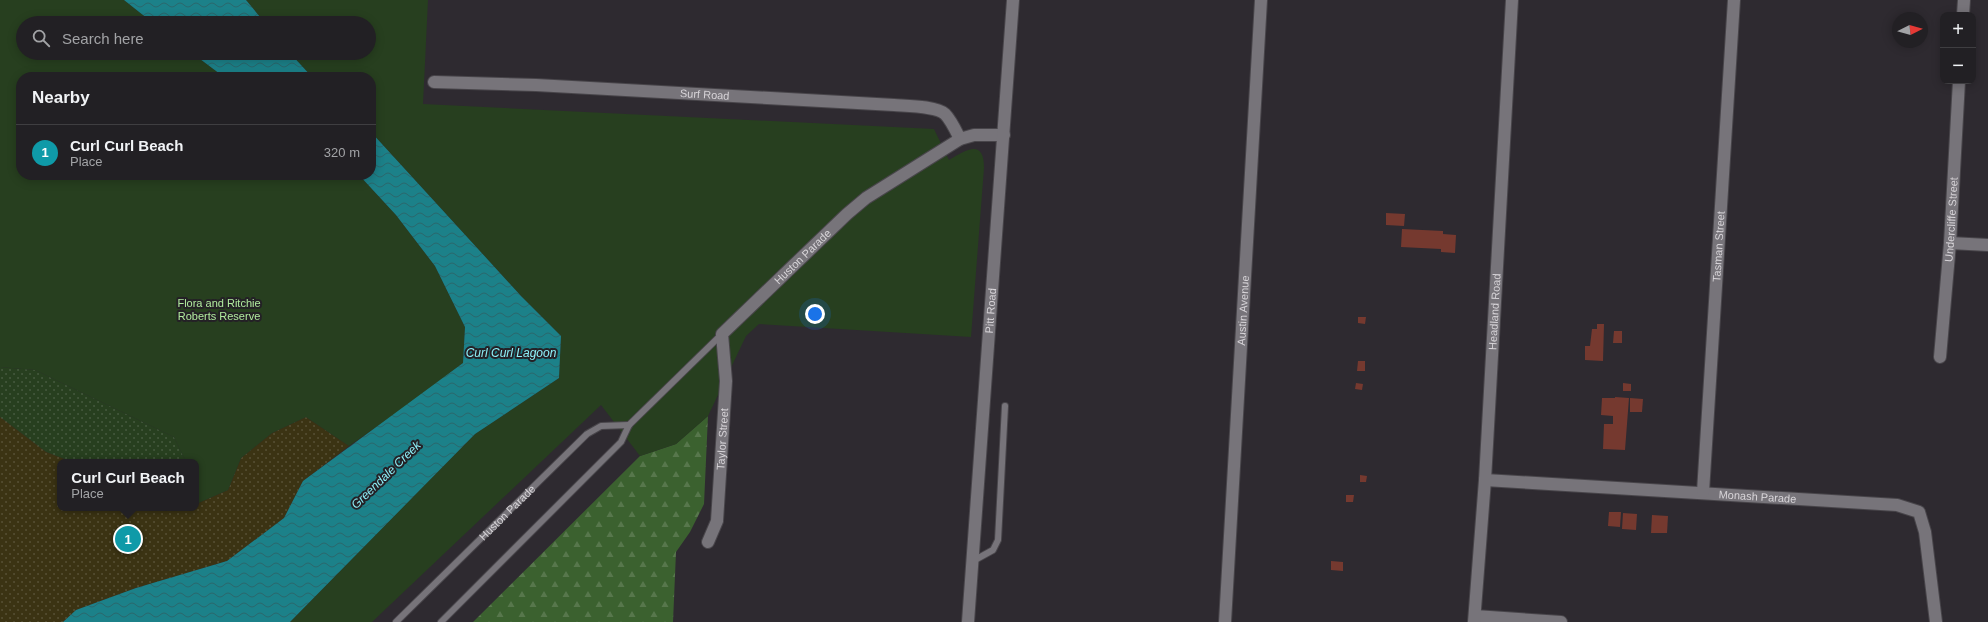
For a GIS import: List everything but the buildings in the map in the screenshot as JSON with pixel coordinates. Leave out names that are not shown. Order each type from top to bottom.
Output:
[{"type":"street","name":"Pitt Road","points":[[968,622],[971,562],[1013,0]]},
{"type":"street","name":"Austin Avenue","points":[[1225,622],[1261,0]]},
{"type":"street","name":"Headland Road","points":[[1475,619],[1485,480],[1512,0]]},
{"type":"street","name":"Tasman Street","points":[[1703,492],[1734,0]]},
{"type":"street","points":[[1963,12],[1964,0]]},
{"type":"street","name":"Surf Road","points":[[434,82],[544,85],[927,108],[940,111],[945,114],[960,139]]},
{"type":"street","name":"Undercliffe Street","points":[[1940,357],[1950,243],[1959,84]]},
{"type":"street","name":"Huston Parade","points":[[722,334],[847,214],[866,198],[960,139],[974,135],[1004,135]]},
{"type":"street","points":[[1950,243],[1988,245]]},
{"type":"street","name":"Taylor Street","points":[[708,542],[717,522],[726,381],[722,334]]},
{"type":"street","name":"Monash Parade","points":[[1485,480],[1703,492],[1896,505],[1919,512],[1925,532],[1936,622]]},
{"type":"street","points":[[1475,619],[1561,622]]},
{"type":"lane","name":"Huston Parade","points":[[440,622],[620,442],[629,425],[722,334]]},
{"type":"lane","points":[[971,562],[993,550],[998,540],[1004,406]]},
{"type":"lane","name":"Huston Parade","points":[[396,622],[587,434],[601,426],[629,425]]},
{"type":"green space","name":"Flora and Ritchie Roberts Reserve","points":[[0,0],[124,0],[144,16],[16,16],[16,60],[201,60],[217,72],[16,72],[16,180],[364,180],[396,215],[435,266],[465,327],[463,363],[414,401],[349,446],[306,417],[272,433],[241,458],[228,490],[199,503],[199,459],[185,459],[174,437],[35,370],[0,367]]},
{"type":"green space","points":[[246,0],[428,0],[423,104],[934,129],[949,160],[973,149],[981,153],[983,159],[984,168],[971,337],[759,324],[746,336],[708,416],[676,444],[640,456],[601,405],[372,622],[290,622],[475,434],[559,378],[561,336],[522,297],[376,137],[376,72],[307,72],[296,60],[376,60],[376,16],[259,16]]},
{"type":"green space","points":[[0,367],[35,370],[174,437],[185,459],[64,459],[46,452],[0,417]]},
{"type":"green space","points":[[708,416],[704,504],[690,532],[676,552],[673,622],[473,622],[640,456],[676,444]]},
{"type":"sand","points":[[0,417],[46,452],[64,459],[57,459],[57,511],[199,511],[199,503],[228,490],[241,458],[272,433],[306,417],[349,446],[303,481],[284,518],[227,561],[136,588],[76,610],[63,622],[0,622]]},
{"type":"water","points":[[124,0],[246,0],[259,16],[144,16]]},
{"type":"water","points":[[201,60],[296,60],[307,72],[217,72]]},
{"type":"water","name":"Curl Curl Lagoon","points":[[376,137],[522,297],[561,336],[559,378],[475,434],[290,622],[63,622],[76,610],[136,588],[227,561],[284,518],[303,481],[463,363],[465,327],[435,266],[396,215],[364,180],[376,180]]},
{"type":"place","name":"Curl Curl Beach","points":[[128,539]]},
{"type":"water label","name":"Greendale Creek","points":[[386,475]]}]
